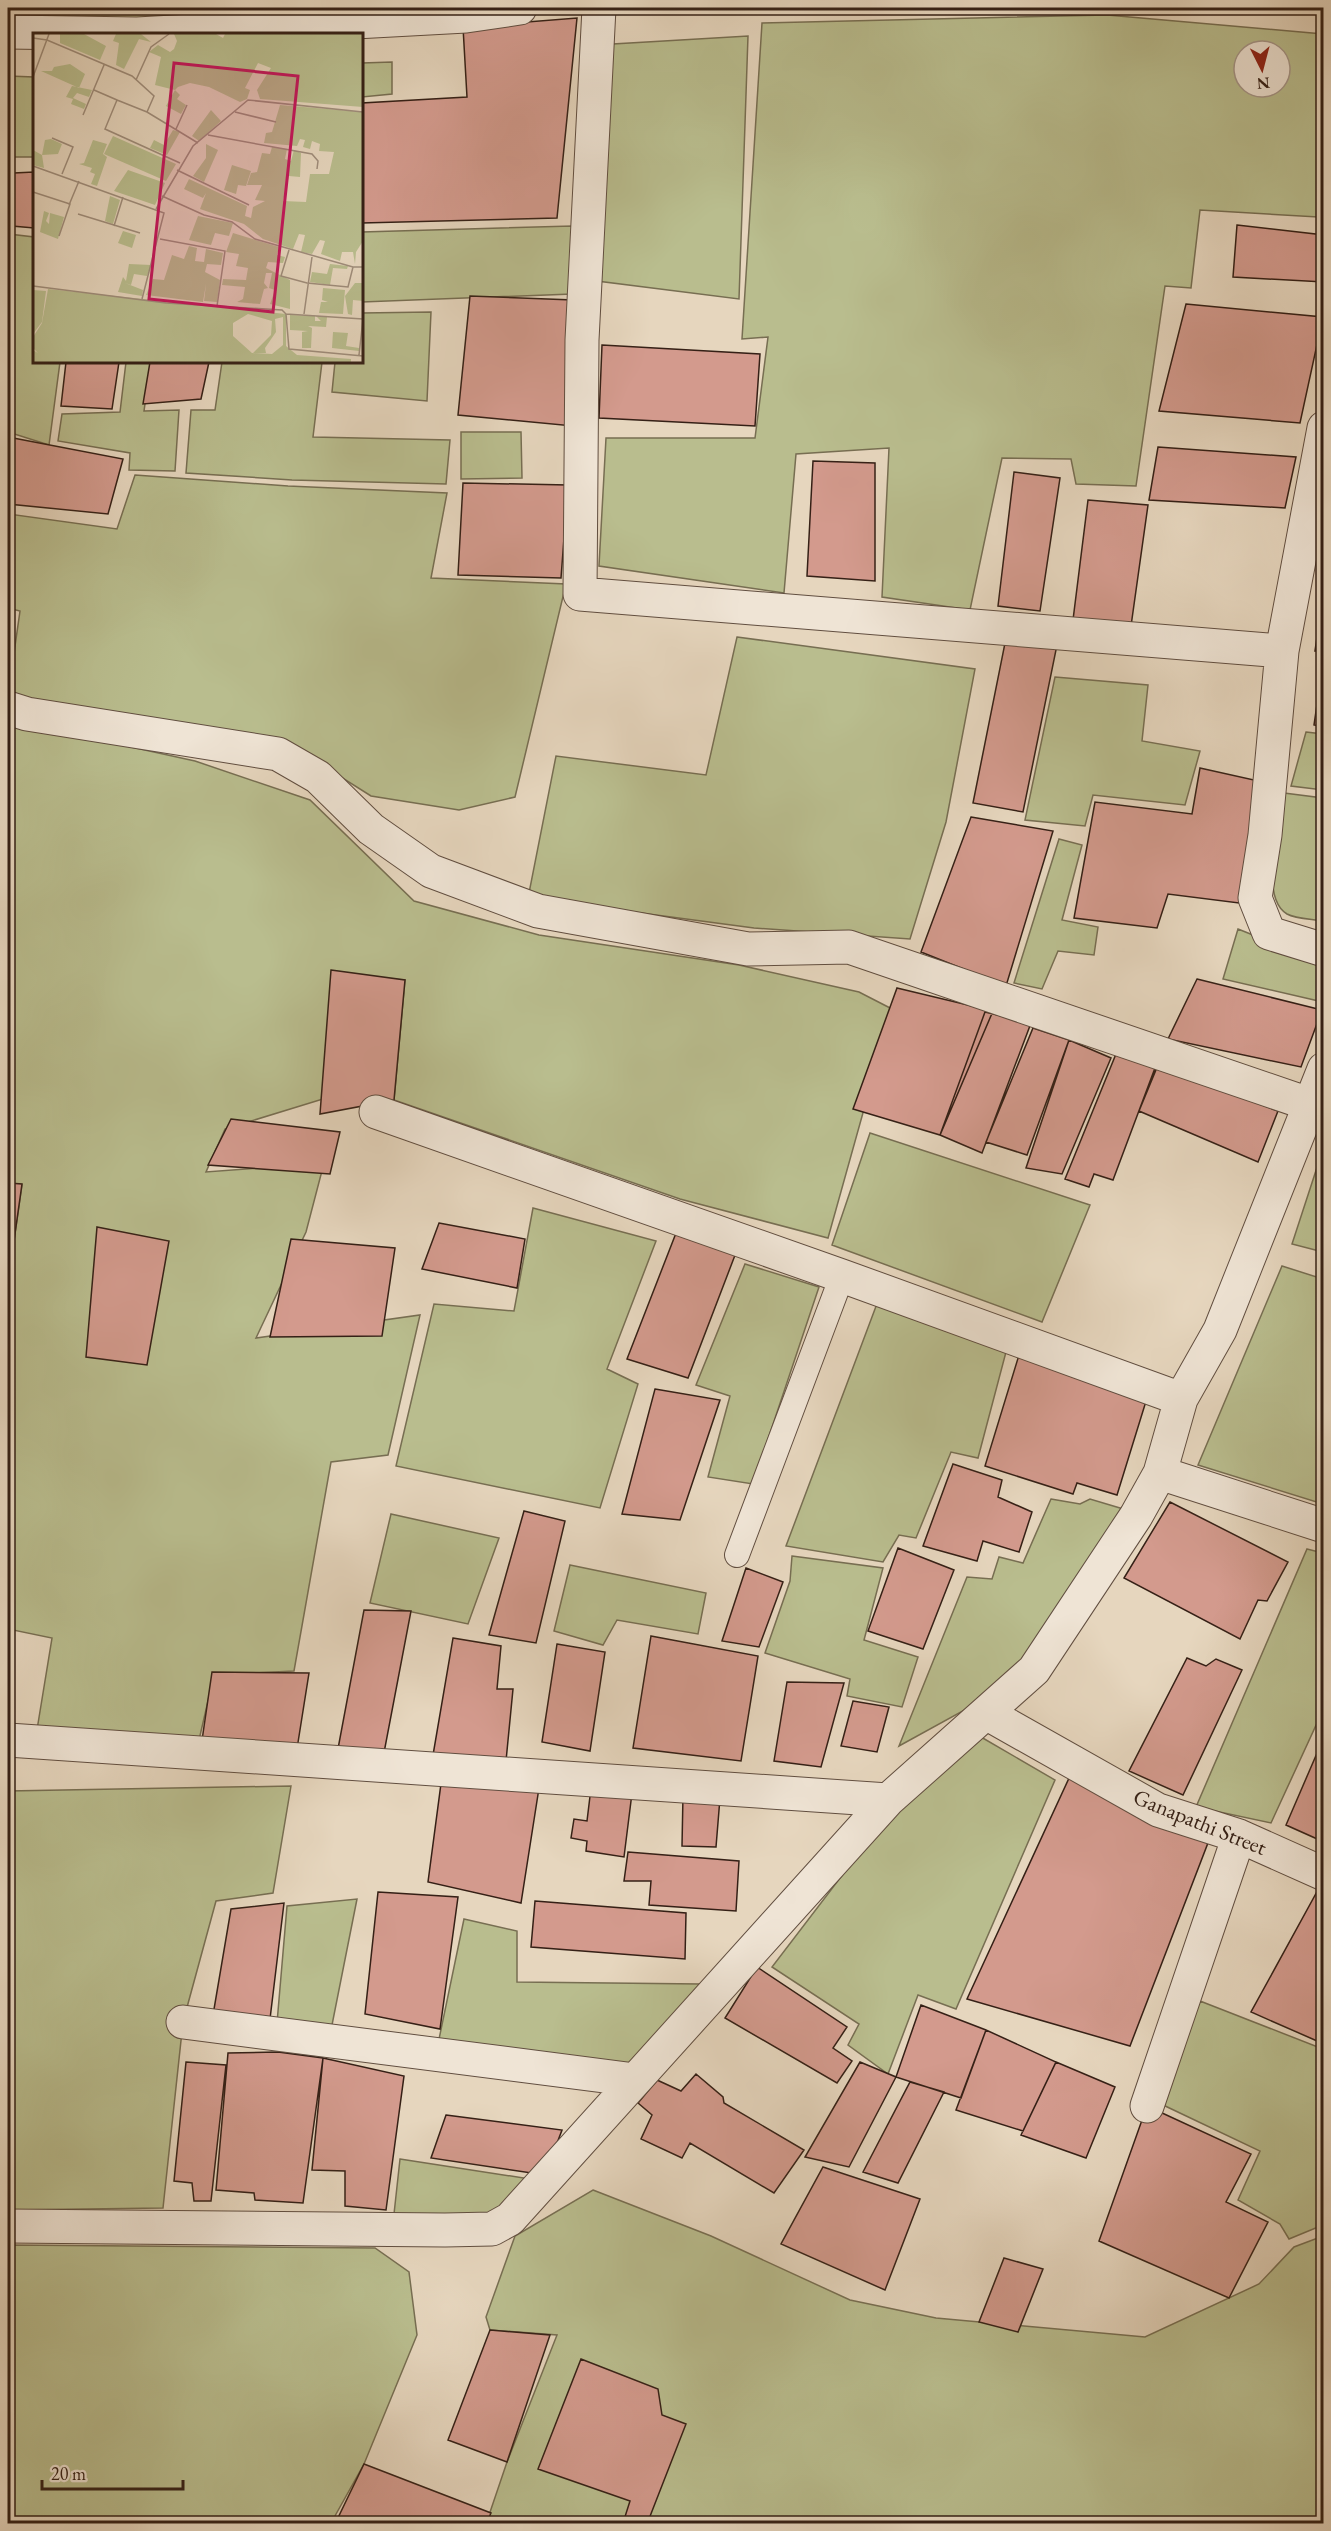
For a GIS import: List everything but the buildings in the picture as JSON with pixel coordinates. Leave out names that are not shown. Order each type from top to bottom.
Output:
[{"type":"street","points":[[155,33],[466,16],[520,8]]},
{"type":"street","points":[[599,8],[582,340],[580,594],[1282,651]]},
{"type":"street","points":[[8,32],[72,33]]},
{"type":"street","points":[[1323,428],[1282,651],[1265,836],[1255,898],[1269,933],[1323,950]]},
{"type":"street","points":[[8,708],[27,714],[278,754],[318,777],[371,829],[431,871],[538,911],[748,950],[849,947],[1309,1104]]},
{"type":"street","points":[[8,2226],[445,2230],[492,2229],[510,2219],[888,1800],[1034,1670],[1136,1516],[1160,1473],[1181,1400],[1220,1330],[1323,1069]]},
{"type":"street","points":[[376,1112],[842,1276],[1181,1400]]},
{"type":"street","points":[[1160,1473],[1323,1526]]},
{"type":"street","name":"Ganapathi Street","points":[[986,1713],[1158,1810],[1239,1836],[1323,1874]]},
{"type":"street","points":[[8,1740],[888,1800]]},
{"type":"street","points":[[1147,2106],[1239,1836]]},
{"type":"street","points":[[183,2022],[635,2080]]},
{"type":"lane","points":[[737,1555],[842,1276]]},
{"type":"green space","points":[[8,8],[192,8],[198,12],[147,21],[8,22]]},
{"type":"green space","points":[[1107,15],[1323,34],[1324,170],[1318,217],[1200,210],[1191,288],[1165,286],[1136,486],[1076,484],[1071,459],[1002,458],[970,610],[882,597],[889,448],[796,454],[784,593],[599,566],[606,438],[755,438],[768,337],[742,339],[762,23]]},
{"type":"green space","points":[[748,36],[739,299],[597,281],[613,44]]},
{"type":"green space","points":[[392,62],[392,94],[363,97],[363,63]]},
{"type":"green space","points":[[8,76],[33,77],[33,157],[13,157],[9,234],[33,237],[33,363],[60,363],[49,445],[8,432]]},
{"type":"green space","points":[[572,226],[572,294],[363,302],[363,232]]},
{"type":"green space","points":[[431,312],[427,401],[332,392],[335,363],[363,363],[363,313]]},
{"type":"green space","points":[[126,363],[151,363],[144,411],[179,410],[175,471],[129,470],[130,453],[58,441],[62,414],[120,412]]},
{"type":"green space","points":[[222,363],[322,363],[313,437],[450,440],[446,484],[292,480],[186,473],[191,410],[215,410]]},
{"type":"green space","points":[[461,432],[521,432],[522,478],[461,479]]},
{"type":"green space","points":[[135,475],[288,486],[447,493],[431,578],[566,584],[515,797],[459,810],[371,796],[295,748],[8,695],[20,611],[8,608],[9,514],[117,529]]},
{"type":"green space","points":[[737,637],[975,669],[946,822],[910,939],[754,928],[528,898],[556,756],[706,775]]},
{"type":"green space","points":[[1055,677],[1148,685],[1142,741],[1200,751],[1185,805],[1093,795],[1085,826],[1025,820]]},
{"type":"green space","points":[[8,720],[195,761],[310,800],[414,901],[539,935],[739,965],[859,992],[892,1009],[828,1238],[680,1199],[394,1100],[405,980],[335,976],[336,1095],[225,1129],[206,1172],[324,1163],[306,1232],[256,1338],[420,1315],[388,1455],[331,1462],[294,1671],[214,1675],[196,1753],[35,1742],[52,1638],[8,1629],[8,1283],[22,1185],[8,1183]]},
{"type":"green space","points":[[1306,732],[1323,734],[1323,790],[1291,786]]},
{"type":"green space","points":[[1284,793],[1323,798],[1323,921],[1287,914],[1278,905],[1274,892],[1273,858]]},
{"type":"green space","points":[[1059,839],[1082,845],[1062,920],[1098,927],[1094,955],[1058,951],[1042,989],[1014,983]]},
{"type":"green space","points":[[1238,929],[1323,963],[1323,1002],[1223,979]]},
{"type":"green space","points":[[870,1133],[1090,1205],[1042,1322],[832,1245]]},
{"type":"green space","points":[[1323,1149],[1324,1252],[1292,1244]]},
{"type":"green space","points":[[533,1208],[656,1241],[607,1369],[638,1384],[600,1508],[396,1466],[434,1304],[514,1311]]},
{"type":"green space","points":[[745,1264],[819,1287],[753,1484],[708,1477],[730,1396],[696,1385]]},
{"type":"green space","points":[[1282,1266],[1323,1279],[1323,1504],[1198,1465]]},
{"type":"green space","points":[[878,1301],[1006,1352],[978,1458],[951,1452],[916,1538],[899,1535],[883,1562],[786,1546]]},
{"type":"green space","points":[[1051,1499],[1080,1504],[1090,1499],[1130,1511],[1020,1662],[972,1706],[899,1746],[967,1577],[992,1579],[999,1557],[1023,1563]]},
{"type":"green space","points":[[391,1514],[499,1538],[468,1624],[370,1603]]},
{"type":"green space","points":[[1307,1549],[1323,1553],[1323,1710],[1271,1823],[1196,1807]]},
{"type":"green space","points":[[792,1556],[883,1568],[864,1640],[918,1657],[902,1707],[847,1696],[850,1679],[765,1653],[790,1581]]},
{"type":"green space","points":[[570,1565],[706,1593],[698,1634],[617,1620],[603,1645],[554,1631]]},
{"type":"green space","points":[[981,1737],[1055,1780],[956,2009],[918,1995],[888,2074],[848,2045],[859,2024],[772,1967],[889,1814]]},
{"type":"green space","points":[[291,1786],[273,1893],[216,1901],[183,2022],[163,2208],[8,2210],[8,1791]]},
{"type":"green space","points":[[357,1899],[332,2025],[277,2023],[287,1906]]},
{"type":"green space","points":[[464,1919],[517,1931],[517,1982],[700,1984],[629,2067],[438,2044]]},
{"type":"green space","points":[[1200,2001],[1323,2049],[1323,2225],[1289,2239],[1280,2224],[1238,2200],[1260,2151],[1161,2104]]},
{"type":"green space","points":[[400,2159],[530,2179],[498,2218],[394,2214]]},
{"type":"green space","points":[[593,2190],[711,2236],[850,2300],[936,2318],[1145,2337],[1259,2284],[1294,2247],[1323,2236],[1323,2523],[486,2524],[507,2462],[557,2335],[490,2330],[486,2317],[515,2236]]},
{"type":"green space","points":[[8,2245],[375,2248],[409,2272],[417,2335],[364,2464],[331,2523],[8,2524]]}]
